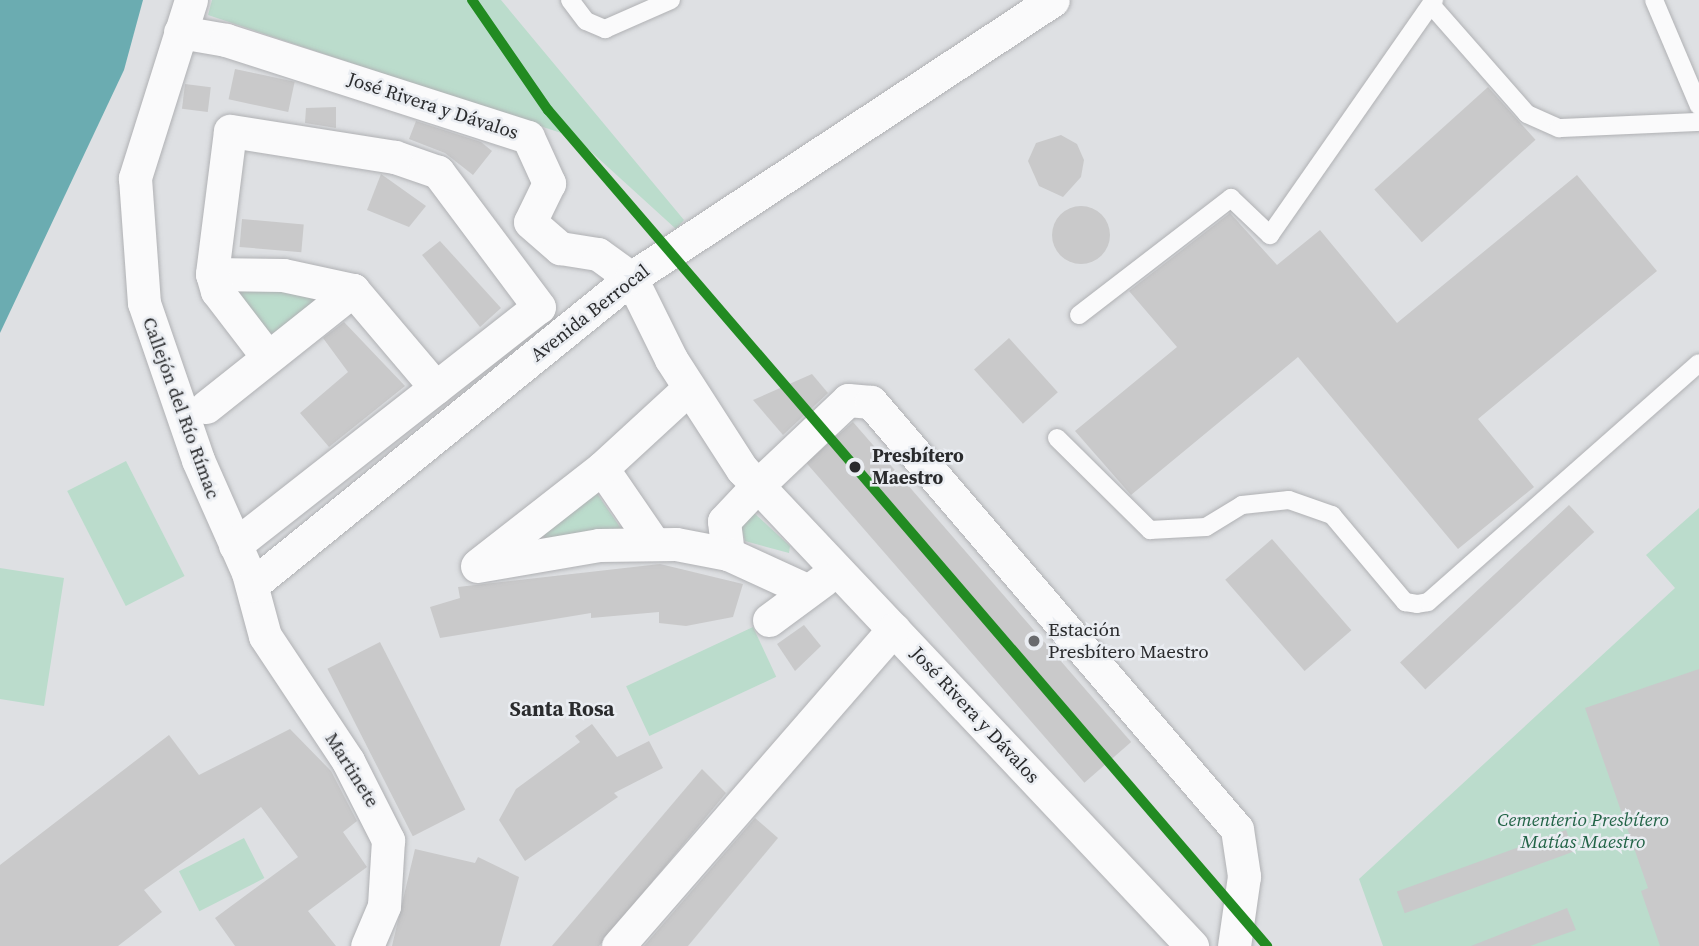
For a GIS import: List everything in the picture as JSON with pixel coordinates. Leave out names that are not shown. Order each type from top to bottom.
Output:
[{"type":"street","name":"Callejón del Río Rímac","points":[[191,0],[135,178],[134,231],[144,303],[167,379],[256,596]]},
{"type":"street","name":"Avenida Berrocal","points":[[256,596],[631,278],[1053,0]]},
{"type":"street","name":"José Rivera y Dávalos","points":[[180,32],[226,40],[527,137],[549,183],[530,222],[560,248],[598,254],[631,278],[689,388],[757,486],[1192,946]]},
{"type":"street","points":[[235,545],[539,307],[438,172],[395,157],[230,131],[212,274],[217,291],[266,355]]},
{"type":"street","points":[[212,274],[283,275],[353,290],[436,387]]},
{"type":"street","points":[[205,408],[266,355],[353,290]]},
{"type":"street","points":[[689,388],[602,468],[477,566],[599,545],[654,544],[727,554],[804,589]]},
{"type":"street","points":[[727,554],[724,521],[757,486],[848,400],[871,402],[1237,829],[1244,876],[1234,946]]},
{"type":"street","points":[[602,468],[654,544]]},
{"type":"street","points":[[769,620],[804,589],[842,573]]},
{"type":"street","name":"Martinete","points":[[256,596],[265,636],[366,791],[388,839],[384,906],[367,946]]},
{"type":"street","points":[[618,946],[894,629]]},
{"type":"lane","points":[[570,0],[586,21],[605,29],[671,0]]},
{"type":"lane","points":[[1654,0],[1699,106]]},
{"type":"lane","points":[[1079,315],[1231,198],[1270,235],[1433,4],[1527,114],[1559,128],[1699,122]]},
{"type":"lane","points":[[1057,438],[1150,530],[1206,527],[1242,505],[1289,500],[1332,515],[1405,602],[1417,604],[1429,602],[1699,363]]},
{"type":"green space","points":[[212,0],[501,0],[684,220],[676,229],[576,138],[208,15]]},
{"type":"green space","points":[[283,275],[353,290],[266,355],[217,291]]},
{"type":"green space","points":[[126,461],[185,576],[126,606],[67,491]]},
{"type":"green space","points":[[596,492],[622,530],[544,542],[544,529]]},
{"type":"green space","name":"Cementerio Presbítero Matías Maestro","points":[[1699,508],[1699,946],[1383,946],[1359,879],[1675,588],[1646,555]]},
{"type":"green space","points":[[753,512],[790,546],[789,553],[745,541],[739,518]]},
{"type":"green space","points":[[0,568],[64,578],[44,706],[0,699]]},
{"type":"green space","points":[[753,627],[776,677],[649,736],[626,686]]},
{"type":"green space","points":[[244,838],[264,878],[199,911],[179,871]]},
{"type":"water","points":[[0,0],[143,0],[124,70],[0,333]]},
{"type":"building","points":[[235,69],[295,82],[288,112],[229,99]]},
{"type":"building","points":[[185,84],[211,87],[208,112],[182,109]]},
{"type":"building","points":[[1488,87],[1536,140],[1422,242],[1374,189]]},
{"type":"building","points":[[336,107],[336,128],[305,123],[306,108]]},
{"type":"building","points":[[416,121],[481,142],[492,151],[473,175],[445,153],[409,139]]},
{"type":"building","points":[[1061,135],[1077,144],[1084,160],[1081,177],[1063,197],[1039,186],[1028,161],[1036,143]]},
{"type":"building","points":[[381,174],[426,206],[409,227],[367,210]]},
{"type":"building","points":[[1577,175],[1657,271],[1478,419],[1534,487],[1458,549],[1298,357],[1131,495],[1075,431],[1177,347],[1129,291],[1230,213],[1277,265],[1320,230],[1397,323]]},
{"type":"building","points":[[1081,206],[1097,211],[1105,219],[1110,235],[1105,251],[1097,259],[1081,264],[1065,259],[1057,251],[1052,235],[1057,219],[1065,211]]},
{"type":"building","points":[[242,219],[304,224],[301,252],[240,247]]},
{"type":"building","points":[[440,241],[501,308],[480,327],[422,255]]},
{"type":"building","points":[[344,322],[405,386],[329,447],[300,413],[348,372],[323,338]]},
{"type":"building","points":[[1009,338],[1058,392],[1023,424],[974,369]]},
{"type":"building","points":[[812,374],[828,393],[783,435],[753,400]]},
{"type":"building","points":[[853,422],[1131,742],[1084,783],[806,463]]},
{"type":"building","points":[[1569,505],[1594,532],[1425,690],[1400,663]]},
{"type":"building","points":[[1272,539],[1351,630],[1305,671],[1225,580]]},
{"type":"building","points":[[660,564],[743,584],[733,617],[686,626],[659,623],[659,612],[591,618],[591,613],[440,638],[430,607],[460,598],[458,587]]},
{"type":"building","points":[[804,625],[821,646],[795,671],[777,644]]},
{"type":"building","points":[[380,642],[465,810],[413,836],[327,669]]},
{"type":"building","points":[[1699,669],[1699,946],[1660,946],[1641,891],[1648,888],[1585,708]]},
{"type":"building","points":[[592,724],[617,757],[649,741],[663,768],[614,793],[618,797],[525,861],[499,820],[516,789],[580,742],[575,736]]},
{"type":"building","points":[[290,729],[331,771],[357,821],[343,832],[367,867],[308,911],[336,946],[235,946],[215,918],[298,857],[261,807],[144,890],[162,912],[118,946],[0,946],[0,865],[169,735],[199,775]]},
{"type":"building","points":[[702,769],[726,793],[599,946],[552,946]]},
{"type":"building","points":[[755,818],[778,838],[688,946],[644,946]]},
{"type":"building","points":[[1566,830],[1574,852],[1405,913],[1397,892]]},
{"type":"building","points":[[415,849],[475,863],[478,857],[519,877],[500,946],[392,946]]},
{"type":"building","points":[[1567,908],[1576,930],[1530,946],[1471,946]]},
{"type":"transit line","points":[[472,0],[548,110],[1267,946]]},
{"type":"place","name":"Presbítero Maestro","points":[[855,467]]},
{"type":"place","name":"Estación Presbítero Maestro","points":[[1034,641]]},
{"type":"district","name":"Santa Rosa","points":[[562,709]]}]
